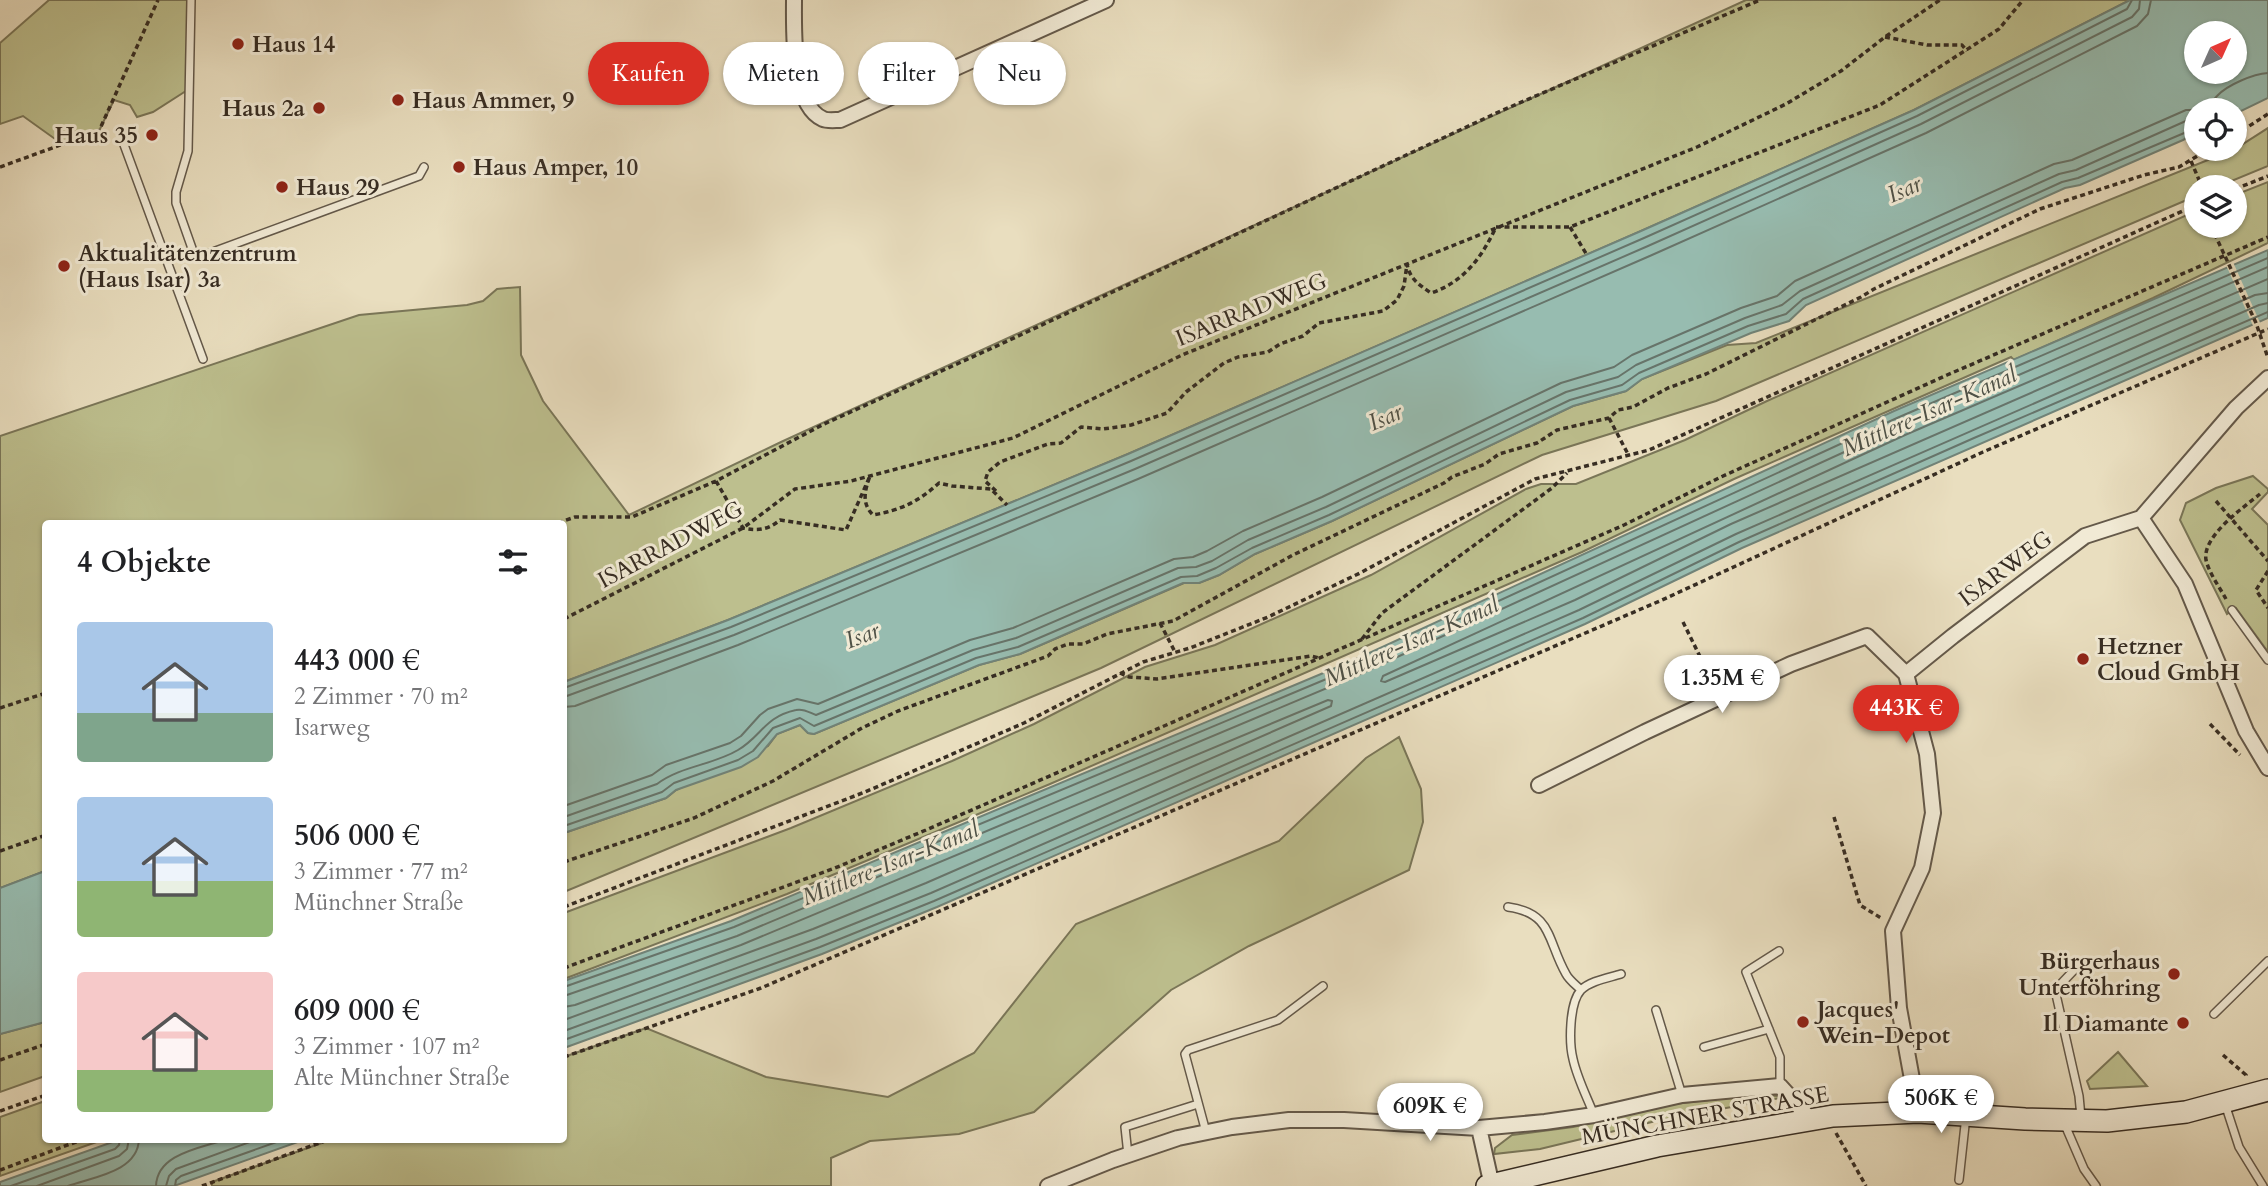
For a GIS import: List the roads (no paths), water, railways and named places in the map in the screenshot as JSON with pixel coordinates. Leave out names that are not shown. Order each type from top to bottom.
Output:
[{"type":"main road","name":"MÜNCHNER STRASSE","points":[[1490,1186],[1657,1146],[1833,1116],[1918,1112],[2073,1121],[2186,1112],[2268,1090]]},
{"type":"street","points":[[794,0],[794,54],[798,77],[809,106],[823,119],[839,120],[1106,0]]},
{"type":"street","points":[[2268,378],[2236,408],[2141,518],[2185,584],[2246,731],[2268,768]]},
{"type":"street","name":"ISARWEG","points":[[1906,674],[1952,636],[2085,537],[2141,518]]},
{"type":"street","points":[[1539,785],[1720,696],[1791,664],[1867,636],[1906,674],[1927,754],[1933,813],[1922,868],[1893,931],[1899,1008],[1918,1112]]},
{"type":"street","points":[[1048,1186],[1178,1139],[1289,1121],[1344,1120],[1479,1128],[1594,1115],[1682,1095],[1780,1086],[1811,1120]]},
{"type":"street","points":[[1479,1128],[1490,1186]]},
{"type":"lane","points":[[191,0],[188,151],[176,192],[176,203],[194,254],[202,256],[419,176],[424,167]]},
{"type":"lane","points":[[123,142],[202,359]]},
{"type":"lane","points":[[2232,610],[2268,660]]},
{"type":"lane","points":[[1508,907],[1525,909],[1541,920],[1567,977],[1581,990]]},
{"type":"lane","points":[[1779,951],[1746,972],[1780,1057],[1780,1086]]},
{"type":"lane","points":[[2214,1014],[2268,961]]},
{"type":"lane","points":[[2077,967],[2054,990],[2079,1096],[2073,1121],[2084,1169],[2096,1186]]},
{"type":"lane","points":[[1594,1115],[1573,1060],[1572,1013],[1581,990],[1589,984],[1621,974]]},
{"type":"lane","points":[[1206,1133],[1185,1054],[1188,1050],[1278,1020],[1322,986]]},
{"type":"lane","points":[[1656,1010],[1682,1095]]},
{"type":"lane","points":[[1704,1047],[1769,1029]]},
{"type":"lane","points":[[2225,1103],[2239,1147],[2263,1186]]},
{"type":"lane","points":[[1128,1155],[1125,1127],[1198,1104]]},
{"type":"lane","points":[[1959,1180],[1966,1115]]},
{"type":"water","name":"Isar","points":[[2130,0],[2268,0],[2268,98],[2247,108],[2247,98],[2184,98],[2183,140],[2080,185],[2065,188],[1806,305],[1789,321],[1751,333],[1642,379],[1626,391],[1573,406],[1332,521],[1255,554],[1219,575],[1199,583],[1183,583],[1020,654],[979,665],[814,734],[808,733],[800,725],[777,734],[758,757],[741,767],[676,790],[666,798],[567,832],[567,681],[728,620],[1128,454],[1914,110]]},
{"type":"water","name":"Mittlere-Isar-Kanal","points":[[2268,250],[2268,318],[1742,548],[1585,624],[937,907],[822,954],[567,1047],[567,980],[731,921],[1352,661],[1894,411]]},
{"type":"water","points":[[42,872],[42,1023],[0,1034],[0,888]]},
{"type":"water","points":[[110,1143],[295,1143],[174,1186],[0,1186],[0,1182]]},
{"type":"place","name":"Haus 14","points":[[238,44]]},
{"type":"place","name":"Haus Ammer, 9","points":[[398,100]]},
{"type":"place","name":"Haus 2a","points":[[319,108]]},
{"type":"place","name":"Haus 35","points":[[152,135]]},
{"type":"place","name":"Haus Amper, 10","points":[[459,167]]},
{"type":"place","name":"Haus 29","points":[[282,187]]},
{"type":"place","name":"Aktualitätenzentrum (Haus Isar) 3a","points":[[64,266]]},
{"type":"place","name":"Hetzner Cloud GmbH","points":[[2083,659]]},
{"type":"place","name":"Bürgerhaus Unterföhring","points":[[2174,974]]},
{"type":"place","name":"Jacques' Wein-Depot","points":[[1803,1022]]},
{"type":"place","name":"Il Diamante","points":[[2183,1023]]}]
